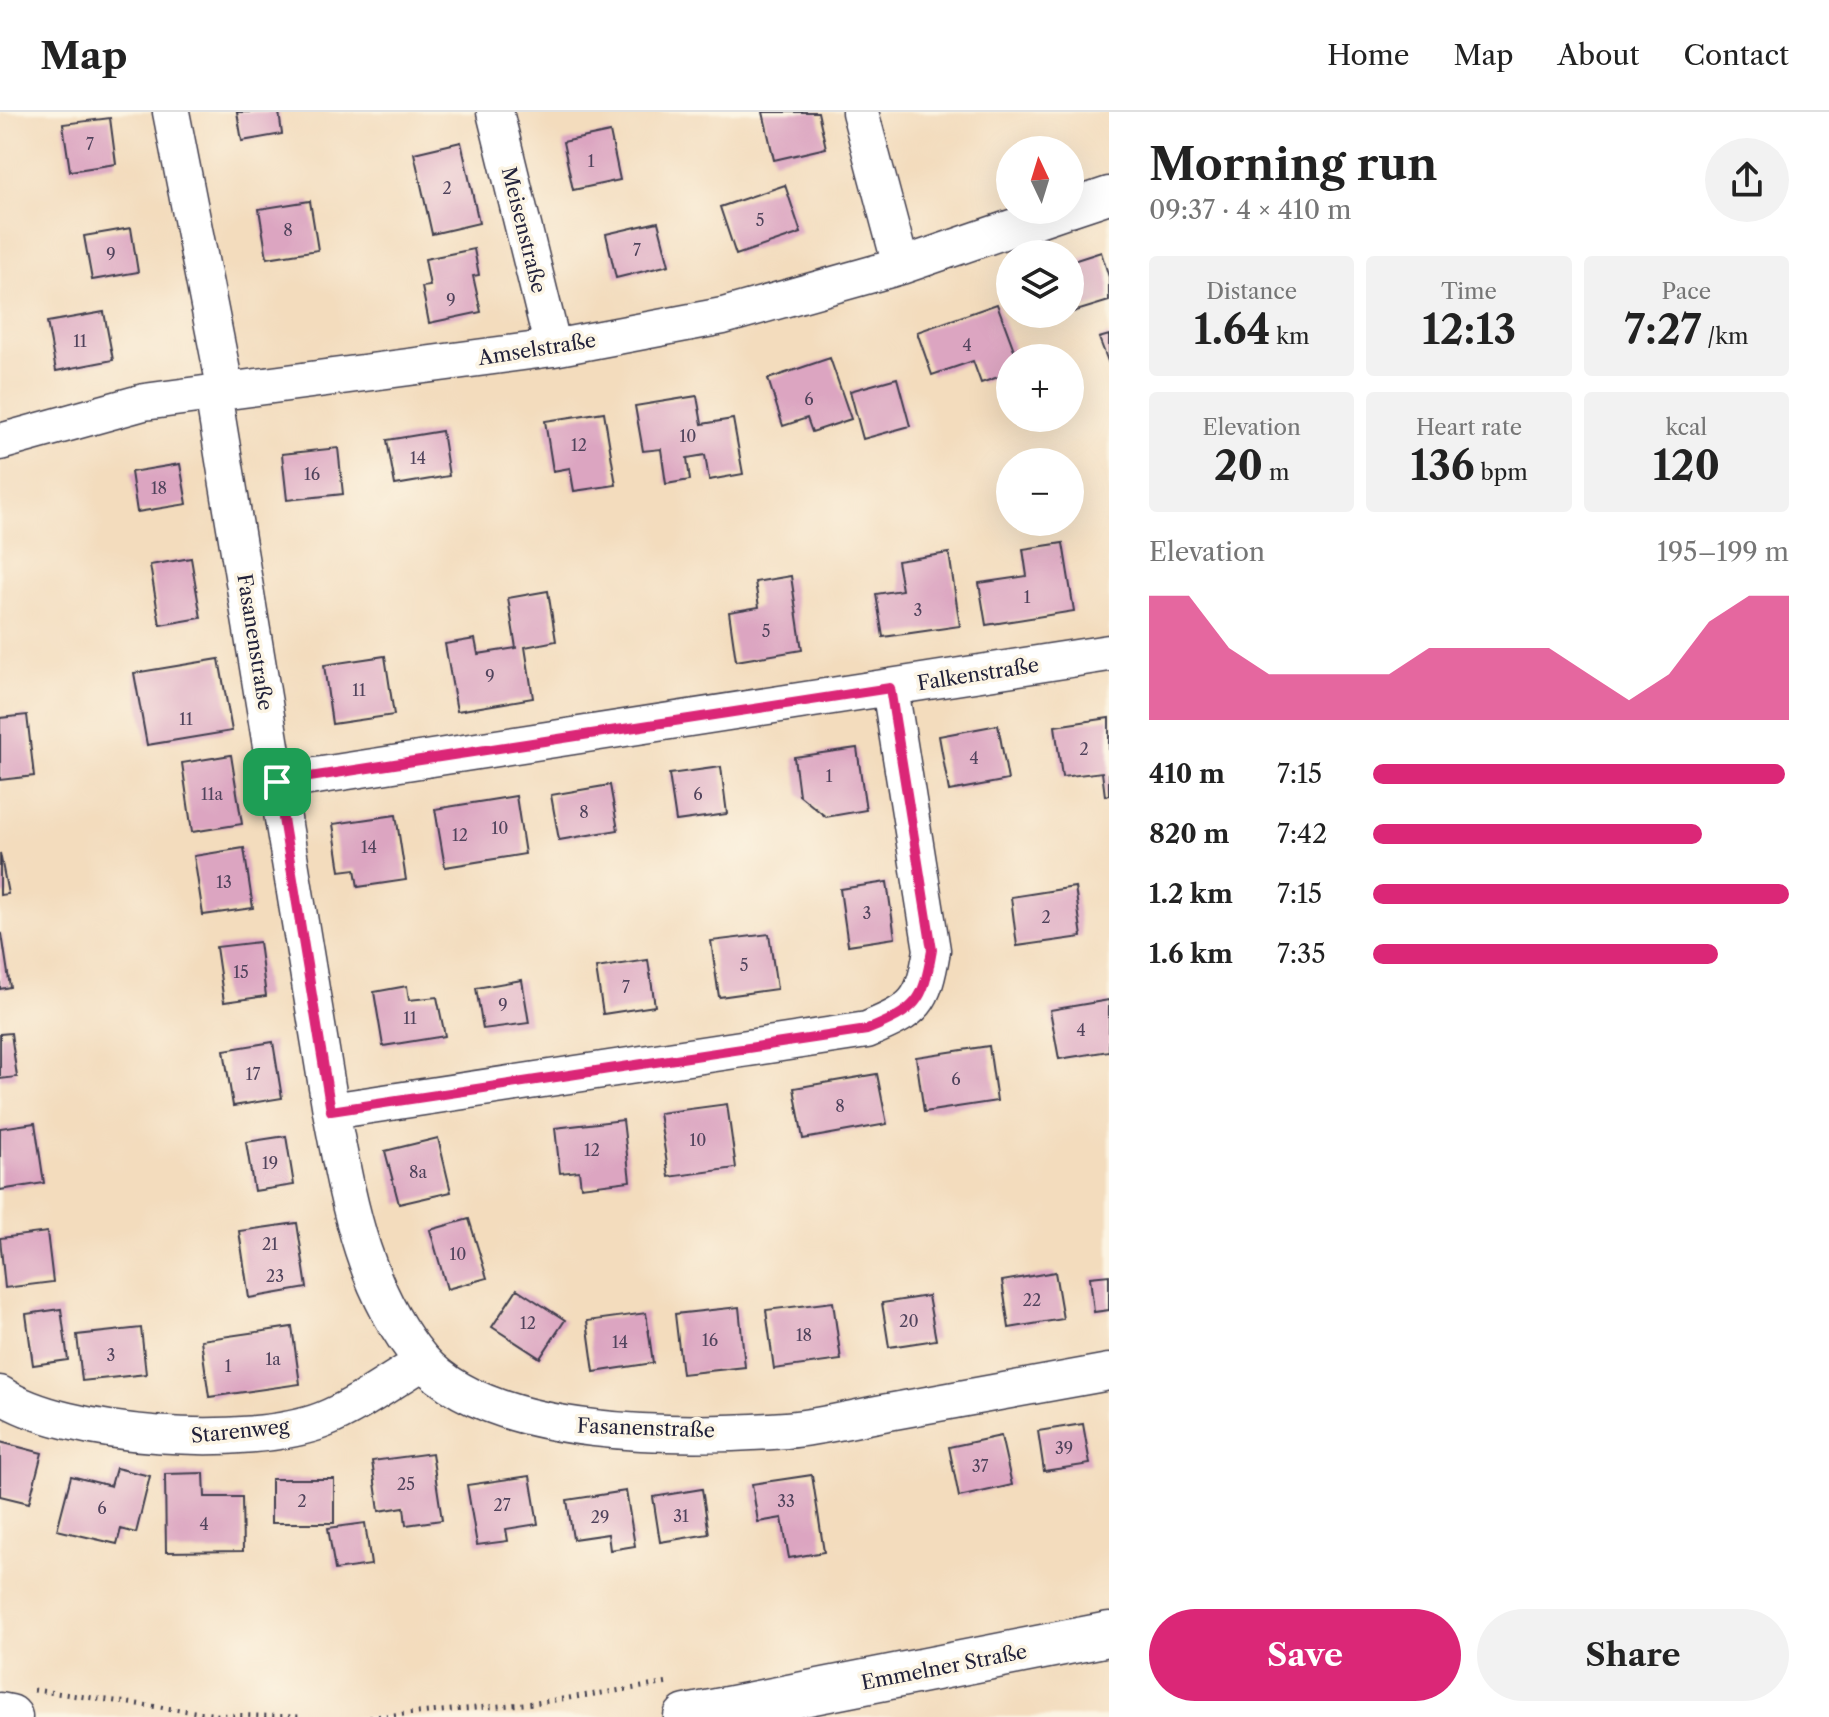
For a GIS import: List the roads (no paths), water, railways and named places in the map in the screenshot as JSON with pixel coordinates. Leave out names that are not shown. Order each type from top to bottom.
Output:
[{"type":"main road","name":"Emmelner Straße","points":[[679,1700],[1109,1634]]},
{"type":"street","name":"Fasanenstraße","points":[[171,112],[220,393],[277,782],[331,1111],[353,1221],[369,1272],[392,1320],[423,1362],[461,1390],[513,1413],[575,1427],[662,1433],[788,1430],[1109,1372]]},
{"type":"street","name":"Meisenstraße","points":[[495,112],[553,348]]},
{"type":"street","points":[[860,112],[901,266]]},
{"type":"street","name":"Amselstraße","points":[[1084,203],[1109,195]]},
{"type":"street","name":"Amselstraße","points":[[0,442],[144,402],[553,348],[723,316],[901,266],[1023,224]]},
{"type":"street","name":"Falkenstraße","points":[[277,782],[1109,653]]},
{"type":"street","points":[[331,1111],[867,1030],[901,1016],[925,990],[932,950],[890,688]]},
{"type":"street","name":"Starenweg","points":[[0,1394],[31,1411],[156,1436],[215,1438],[322,1421],[423,1362]]}]
